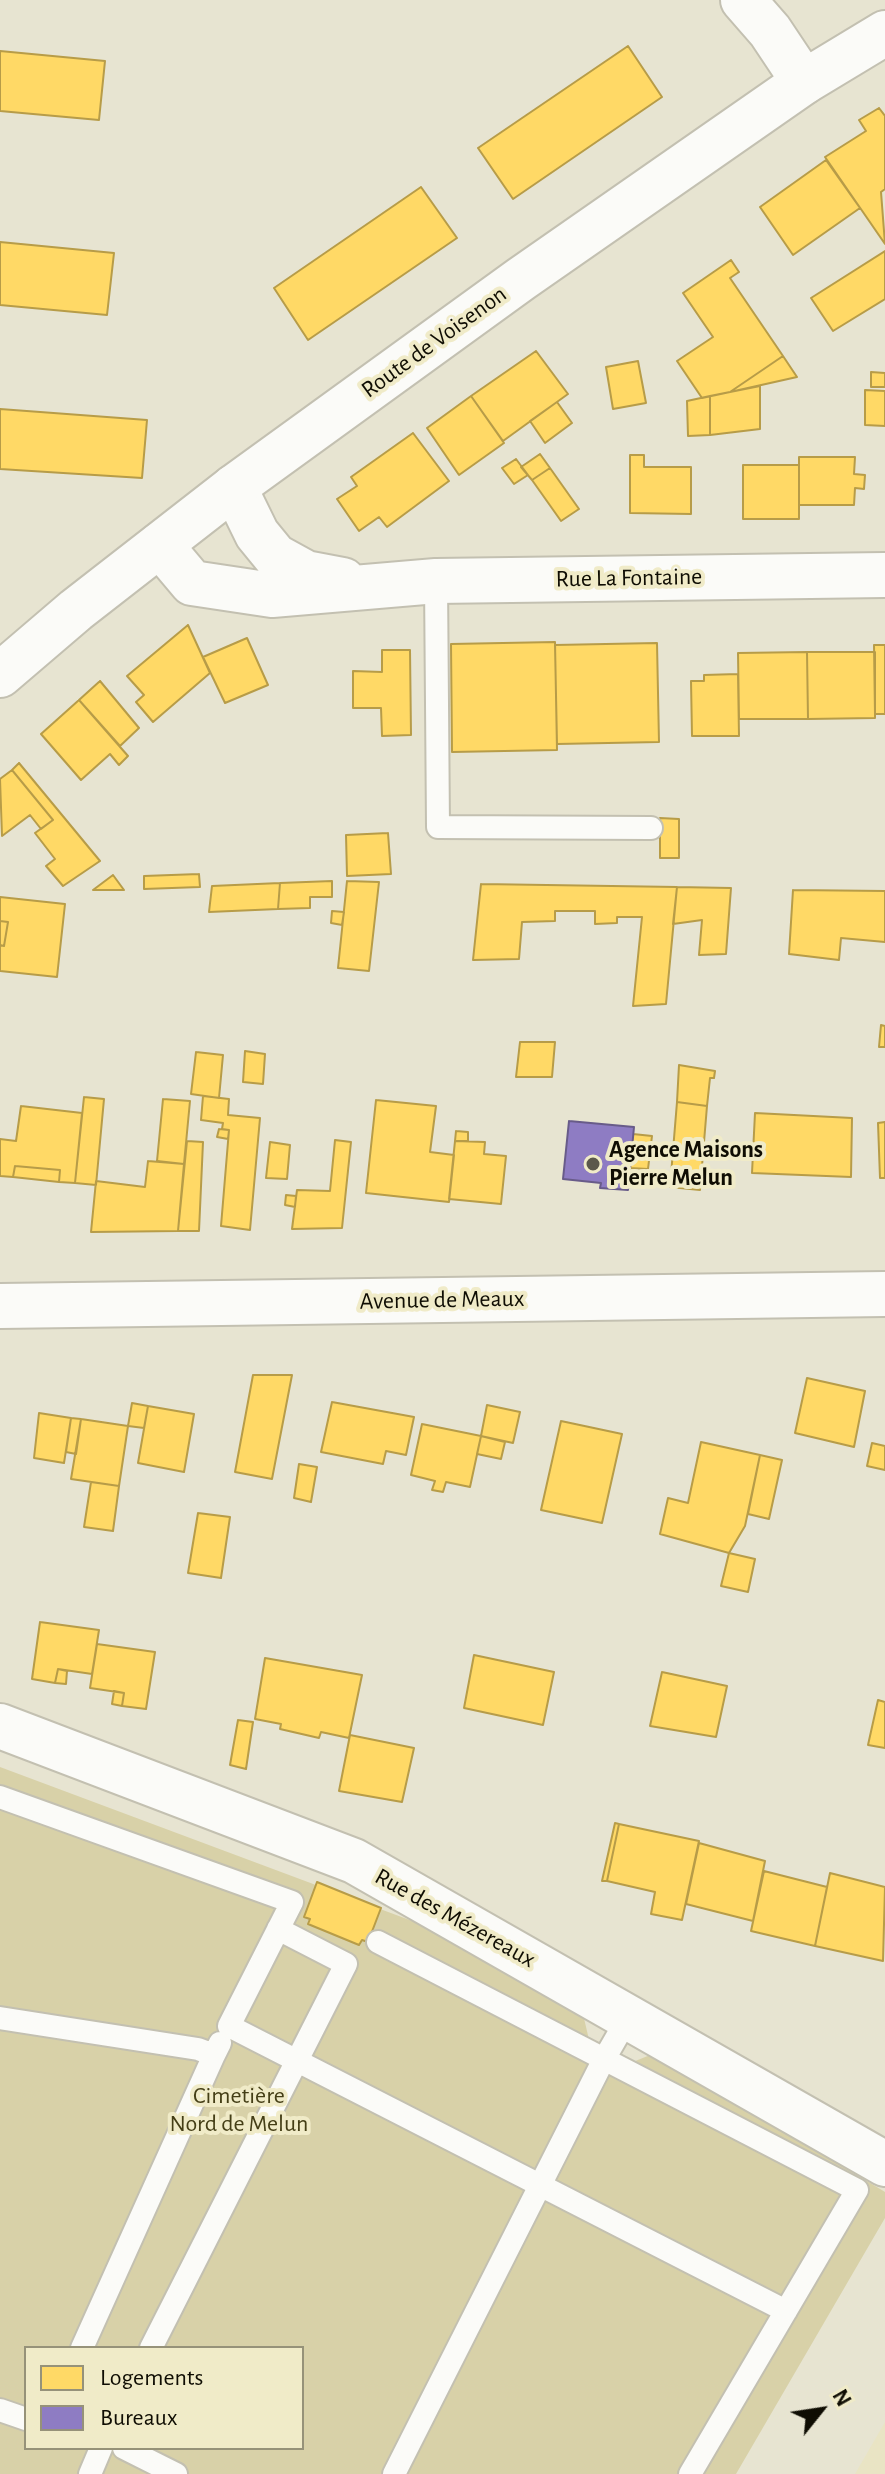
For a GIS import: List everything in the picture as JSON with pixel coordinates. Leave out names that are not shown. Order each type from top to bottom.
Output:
[{"type":"street","points":[[743,0],[770,31],[804,82]]},
{"type":"street","name":"Route de Voisenon","points":[[1,673],[234,487],[521,279],[804,82],[885,33]]},
{"type":"street","name":"Rue La Fontaine","points":[[234,487],[257,534],[275,556],[306,573],[373,585]]},
{"type":"street","name":"Rue La Fontaine","points":[[160,545],[192,583],[272,595],[436,581],[885,575]]},
{"type":"street","name":"Avenue de Meaux","points":[[0,1306],[885,1294]]},
{"type":"street","name":"Rue des Mézereaux","points":[[0,1726],[354,1861],[885,2164]]},
{"type":"lane","points":[[436,581],[438,827],[651,828]]},
{"type":"lane","points":[[0,1797],[292,1902],[214,2055],[83,2346]]},
{"type":"lane","points":[[152,2346],[346,1964],[278,1929]]},
{"type":"lane","points":[[378,1942],[857,2190],[690,2474]]},
{"type":"lane","points":[[394,2474],[603,2061],[629,2016]]},
{"type":"lane","points":[[0,2018],[198,2049],[214,2055]]},
{"type":"lane","points":[[229,2026],[786,2311]]},
{"type":"lane","points":[[0,2410],[24,2418]]},
{"type":"lane","points":[[90,2474],[100,2450]]},
{"type":"lane","points":[[128,2450],[176,2474]]},
{"type":"shaded area","points":[[885,2422],[885,2474],[855,2474]]},
{"type":"green space","name":"Cimetière Nord de Melun","points":[[0,1767],[431,1928],[583,2014],[590,2044],[628,2064],[655,2053],[885,2192],[885,2218],[736,2474],[0,2474]]},
{"type":"building: Logements","points":[[628,46],[662,97],[513,199],[478,148]]},
{"type":"building: Logements","points":[[0,51],[105,61],[99,120],[0,111]]},
{"type":"building: Logements","points":[[879,108],[885,116],[885,189],[881,192],[885,244],[825,157],[866,131],[859,120]]},
{"type":"building: Logements","points":[[826,160],[860,208],[793,255],[760,207]]},
{"type":"building: Logements","points":[[421,187],[457,238],[308,340],[274,288]]},
{"type":"building: Logements","points":[[0,242],[114,253],[107,315],[0,305]]},
{"type":"building: Logements","points":[[885,251],[885,299],[833,331],[811,298]]},
{"type":"building: Logements","points":[[731,260],[739,272],[730,278],[783,356],[730,392],[702,398],[677,361],[713,337],[683,293]]},
{"type":"building: Logements","points":[[536,351],[568,394],[503,441],[471,396]]},
{"type":"building: Logements","points":[[783,356],[797,377],[730,392]]},
{"type":"building: Logements","points":[[638,361],[646,403],[613,409],[606,367]]},
{"type":"building: Logements","points":[[871,372],[885,373],[885,387],[871,387]]},
{"type":"building: Logements","points":[[760,386],[760,429],[710,435],[710,396]]},
{"type":"building: Logements","points":[[865,390],[885,391],[885,426],[865,425]]},
{"type":"building: Logements","points":[[471,396],[504,443],[459,475],[427,428]]},
{"type":"building: Logements","points":[[710,396],[710,435],[688,436],[687,401]]},
{"type":"building: Logements","points":[[557,402],[572,423],[545,443],[530,421]]},
{"type":"building: Logements","points":[[0,409],[147,420],[142,478],[0,469]]},
{"type":"building: Logements","points":[[413,433],[449,481],[387,527],[379,517],[359,531],[337,499],[357,486],[351,477]]},
{"type":"building: Logements","points":[[540,454],[550,468],[532,480],[521,467]]},
{"type":"building: Logements","points":[[630,455],[644,455],[644,467],[691,467],[691,514],[630,513]]},
{"type":"building: Logements","points":[[799,457],[855,457],[854,474],[865,475],[864,489],[855,488],[854,505],[799,505]]},
{"type":"building: Logements","points":[[516,459],[528,475],[514,484],[502,468]]},
{"type":"building: Logements","points":[[743,465],[799,465],[799,519],[743,519]]},
{"type":"building: Logements","points":[[550,468],[579,509],[561,521],[532,480]]},
{"type":"building: Logements","points":[[188,625],[210,673],[153,722],[136,702],[144,695],[127,676]]},
{"type":"building: Logements","points":[[247,638],[268,685],[225,703],[203,657]]},
{"type":"building: Logements","points":[[555,642],[557,750],[452,752],[451,644]]},
{"type":"building: Logements","points":[[657,643],[659,742],[557,744],[555,645]]},
{"type":"building: Logements","points":[[874,645],[885,645],[885,714],[875,714]]},
{"type":"building: Logements","points":[[382,650],[410,650],[411,735],[382,736],[381,708],[353,708],[353,671],[382,672]]},
{"type":"building: Logements","points":[[807,652],[808,719],[739,719],[738,653]]},
{"type":"building: Logements","points":[[807,652],[875,652],[875,718],[808,719]]},
{"type":"building: Logements","points":[[738,674],[739,736],[692,736],[691,681],[704,681],[704,675]]},
{"type":"building: Logements","points":[[100,681],[139,728],[120,746],[79,700]]},
{"type":"building: Logements","points":[[79,700],[128,756],[119,765],[110,754],[81,780],[41,734]]},
{"type":"building: Logements","points":[[19,763],[100,861],[63,886],[46,866],[55,859],[35,833],[53,820],[12,770]]},
{"type":"building: Logements","points":[[12,770],[53,820],[41,829],[30,815],[2,836],[0,779]]},
{"type":"building: Logements","points":[[660,818],[679,819],[679,858],[660,858]]},
{"type":"building: Logements","points":[[388,833],[391,874],[347,876],[346,835]]},
{"type":"building: Logements","points":[[199,874],[200,887],[144,889],[144,876]]},
{"type":"building: Logements","points":[[113,875],[124,890],[93,890]]},
{"type":"building: Logements","points":[[332,881],[332,897],[310,897],[310,908],[278,909],[280,883]]},
{"type":"building: Logements","points":[[347,881],[379,882],[369,971],[338,968]]},
{"type":"building: Logements","points":[[280,883],[278,909],[209,912],[212,886]]},
{"type":"building: Logements","points":[[481,884],[677,887],[666,1004],[633,1006],[642,917],[617,917],[617,923],[595,924],[595,911],[555,911],[555,921],[522,922],[519,959],[473,960]]},
{"type":"building: Logements","points":[[677,887],[731,888],[726,954],[699,955],[702,920],[673,924]]},
{"type":"building: Logements","points":[[793,890],[885,891],[885,942],[841,938],[839,960],[789,954]]},
{"type":"building: Logements","points":[[0,897],[65,904],[57,977],[0,971],[0,945],[4,946],[8,922],[0,921]]},
{"type":"building: Logements","points":[[332,911],[344,912],[342,925],[331,923]]},
{"type":"building: Logements","points":[[0,921],[8,922],[4,946],[0,945]]},
{"type":"building: Logements","points":[[881,1025],[885,1026],[885,1047],[879,1047]]},
{"type":"building: Logements","points":[[520,1042],[555,1042],[552,1077],[516,1077]]},
{"type":"building: Logements","points":[[245,1051],[265,1054],[263,1084],[243,1082]]},
{"type":"building: Logements","points":[[196,1052],[223,1055],[219,1098],[191,1094]]},
{"type":"building: Logements","points":[[679,1065],[715,1071],[714,1078],[710,1078],[707,1106],[677,1102]]},
{"type":"building: Logements","points":[[203,1096],[229,1099],[228,1115],[260,1118],[250,1230],[221,1226],[229,1130],[222,1129],[223,1123],[201,1120]]},
{"type":"building: Logements","points":[[84,1097],[104,1099],[96,1185],[75,1183]]},
{"type":"building: Logements","points":[[163,1099],[190,1101],[184,1164],[157,1161]]},
{"type":"building: Logements","points":[[376,1100],[436,1106],[430,1152],[454,1155],[449,1202],[366,1193]]},
{"type":"building: Logements","points":[[677,1102],[707,1106],[700,1190],[670,1187]]},
{"type":"building: Logements","points":[[21,1106],[82,1113],[75,1183],[59,1182],[60,1170],[15,1166],[13,1177],[0,1176],[0,1139],[16,1141]]},
{"type":"building: Logements","points":[[755,1113],[852,1118],[851,1177],[752,1173]]},
{"type":"building: Logements","points":[[885,1122],[885,1178],[880,1178],[878,1123]]},
{"type":"building: Logements","points":[[219,1129],[229,1130],[228,1139],[217,1137]]},
{"type":"building: Logements","points":[[456,1131],[468,1132],[468,1141],[455,1141]]},
{"type":"building: Logements","points":[[633,1134],[652,1136],[648,1169],[629,1168]]},
{"type":"building: Logements","points":[[335,1140],[351,1142],[342,1228],[292,1229],[297,1190],[330,1191]]},
{"type":"building: Logements","points":[[187,1141],[203,1142],[199,1231],[178,1231]]},
{"type":"building: Logements","points":[[455,1141],[485,1142],[484,1154],[506,1156],[501,1204],[449,1199]]},
{"type":"building: Logements","points":[[270,1142],[290,1145],[287,1179],[266,1178]]},
{"type":"building: Logements","points":[[148,1161],[184,1164],[178,1231],[91,1232],[96,1181],[145,1187]]},
{"type":"building: Logements","points":[[15,1166],[60,1170],[59,1182],[13,1177]]},
{"type":"building: Logements","points":[[286,1195],[296,1196],[295,1207],[285,1205]]},
{"type":"building: Logements","points":[[253,1375],[292,1375],[272,1479],[235,1472]]},
{"type":"building: Logements","points":[[807,1378],[865,1391],[854,1447],[795,1433]]},
{"type":"building: Logements","points":[[332,1402],[414,1417],[406,1455],[386,1451],[383,1464],[321,1452]]},
{"type":"building: Logements","points":[[132,1403],[148,1406],[144,1428],[128,1426]]},
{"type":"building: Logements","points":[[487,1405],[520,1412],[513,1443],[481,1436]]},
{"type":"building: Logements","points":[[148,1406],[194,1414],[184,1472],[138,1463]]},
{"type":"building: Logements","points":[[39,1413],[71,1418],[64,1463],[34,1458]]},
{"type":"building: Logements","points":[[71,1418],[81,1419],[76,1454],[66,1452]]},
{"type":"building: Logements","points":[[81,1419],[128,1426],[119,1486],[71,1479]]},
{"type":"building: Logements","points":[[561,1421],[622,1434],[602,1523],[541,1510]]},
{"type":"building: Logements","points":[[422,1424],[481,1436],[470,1487],[446,1482],[443,1492],[432,1490],[435,1481],[411,1475]]},
{"type":"building: Logements","points":[[481,1436],[505,1442],[501,1459],[477,1454]]},
{"type":"building: Logements","points":[[701,1442],[760,1455],[745,1526],[729,1553],[660,1534],[668,1498],[688,1503]]},
{"type":"building: Logements","points":[[872,1443],[885,1446],[885,1470],[867,1466]]},
{"type":"building: Logements","points":[[760,1455],[782,1460],[769,1519],[748,1514]]},
{"type":"building: Logements","points":[[299,1464],[317,1467],[311,1502],[294,1498]]},
{"type":"building: Logements","points":[[91,1482],[119,1486],[113,1531],[84,1527]]},
{"type":"building: Logements","points":[[198,1513],[230,1517],[221,1578],[188,1573]]},
{"type":"building: Logements","points":[[729,1553],[755,1559],[748,1592],[721,1586]]},
{"type":"building: Logements","points":[[40,1622],[99,1630],[92,1674],[58,1669],[55,1683],[32,1679]]},
{"type":"building: Logements","points":[[97,1644],[155,1652],[146,1709],[122,1706],[124,1693],[90,1688]]},
{"type":"building: Logements","points":[[474,1655],[554,1672],[543,1725],[464,1708]]},
{"type":"building: Logements","points":[[265,1658],[362,1675],[349,1738],[321,1732],[319,1738],[280,1729],[281,1724],[255,1719]]},
{"type":"building: Logements","points":[[58,1669],[67,1671],[66,1684],[55,1683]]},
{"type":"building: Logements","points":[[662,1672],[727,1686],[716,1737],[650,1726]]},
{"type":"building: Logements","points":[[114,1691],[124,1693],[122,1706],[112,1704]]},
{"type":"building: Logements","points":[[878,1700],[885,1702],[885,1748],[868,1745]]},
{"type":"building: Logements","points":[[238,1720],[253,1722],[246,1769],[230,1765]]},
{"type":"building: Logements","points":[[350,1735],[414,1748],[402,1802],[339,1791]]},
{"type":"building: Logements","points":[[615,1823],[619,1824],[607,1881],[602,1881]]},
{"type":"building: Logements","points":[[619,1824],[699,1841],[682,1920],[651,1914],[655,1892],[607,1881]]},
{"type":"building: Logements","points":[[699,1843],[765,1861],[753,1921],[686,1904]]},
{"type":"building: Logements","points":[[764,1871],[827,1887],[815,1946],[751,1931]]},
{"type":"building: Logements","points":[[830,1873],[885,1887],[883,1961],[815,1946]]},
{"type":"building: Logements","points":[[317,1882],[381,1908],[368,1942],[362,1940],[359,1945],[308,1924],[310,1919],[304,1917]]},
{"type":"building: Bureaux","points":[[569,1121],[634,1127],[628,1190],[600,1188],[601,1183],[563,1179]]},
{"type":"place","name":"Agence Maisons Pierre Melun","points":[[593,1164]]}]
